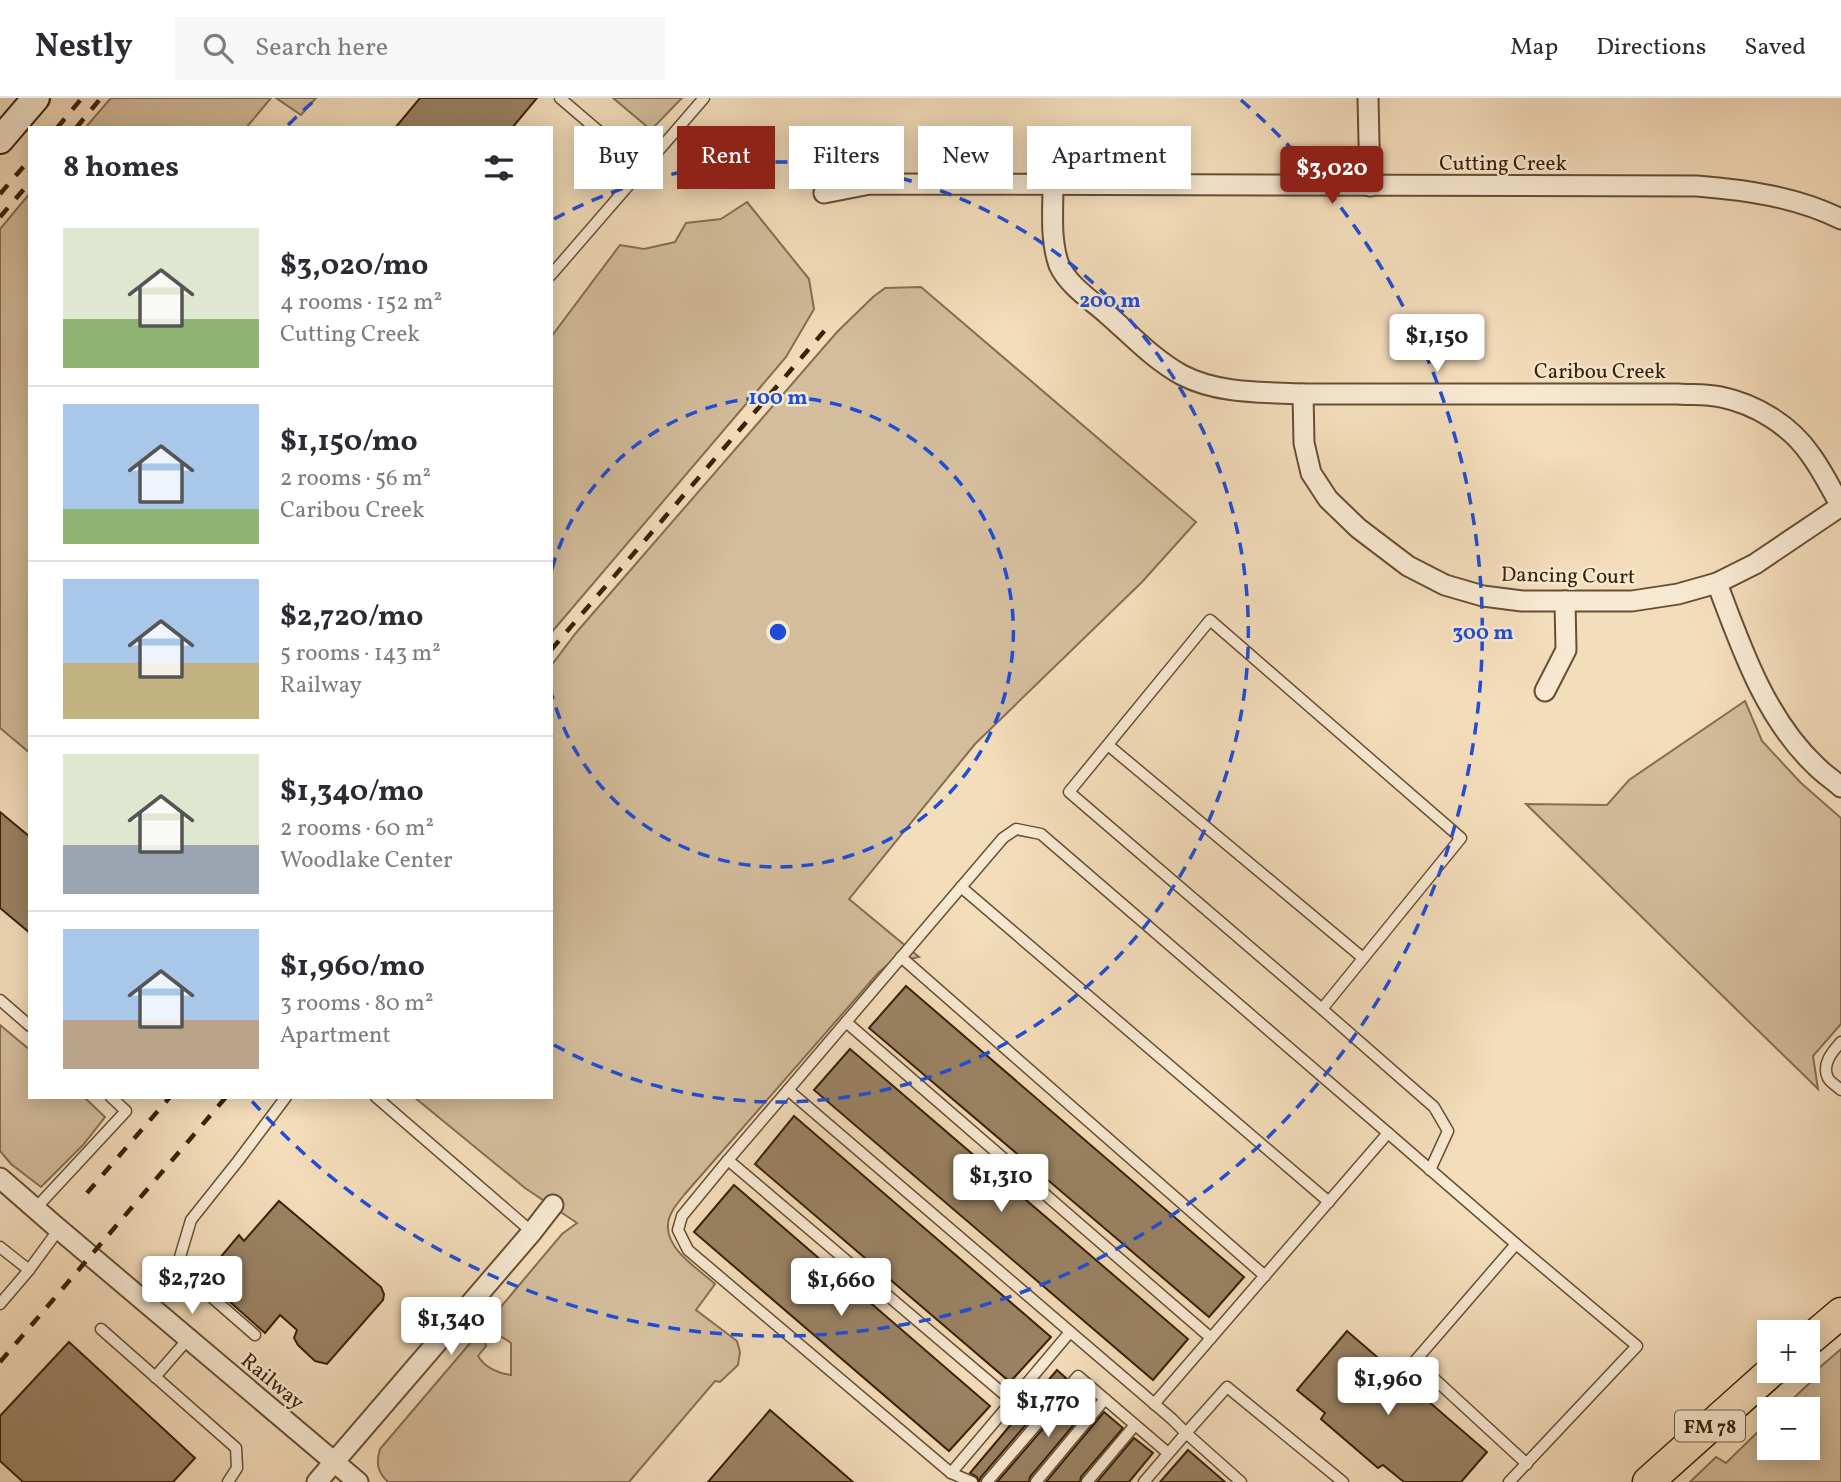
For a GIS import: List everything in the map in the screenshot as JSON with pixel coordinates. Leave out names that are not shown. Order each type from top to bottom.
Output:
[{"type":"main road","points":[[0,140],[36,98]]},
{"type":"main road","points":[[1820,1331],[1841,1313]]},
{"type":"main road","name":"FM 78","points":[[1648,1482],[1758,1383]]},
{"type":"street","points":[[1368,98],[1370,186]]},
{"type":"street","name":"Cutting Creek","points":[[824,193],[870,184],[1027,185]]},
{"type":"street","name":"Cutting Creek","points":[[1191,185],[1697,186],[1743,190],[1787,199],[1841,219]]},
{"type":"street","name":"Caribou Creek","points":[[1053,189],[1054,247],[1060,267],[1072,283],[1159,359],[1183,376],[1213,387],[1303,394],[1719,396],[1743,403],[1791,432],[1810,453],[1841,506]]},
{"type":"street","name":"Dancing Court","points":[[1303,394],[1304,443],[1311,473],[1328,499],[1358,528],[1408,566],[1445,585],[1483,596],[1522,601],[1632,601],[1678,594],[1717,583],[1755,564],[1841,506]]},
{"type":"street","points":[[1717,583],[1749,666],[1767,700],[1799,746],[1815,765],[1841,788]]},
{"type":"street","points":[[1545,691],[1566,650],[1565,601]]},
{"type":"street","name":"Railway","points":[[0,1178],[358,1482]]},
{"type":"street","points":[[317,1482],[533,1232],[553,1205]]},
{"type":"lane","points":[[560,98],[593,126]]},
{"type":"lane","points":[[663,146],[704,98]]},
{"type":"lane","points":[[553,273],[626,189]]},
{"type":"lane","points":[[1322,1009],[1461,838],[1210,620],[1069,792],[1434,1107],[1448,1131],[1430,1170]]},
{"type":"lane","points":[[1108,745],[1363,958]]},
{"type":"lane","points":[[972,1482],[951,1473],[688,1250],[678,1230],[682,1216],[728,1160],[1003,838],[1016,830],[1041,834],[1637,1346],[1510,1482]]},
{"type":"lane","points":[[961,887],[1329,1202]]},
{"type":"lane","points":[[901,957],[1265,1276]]},
{"type":"lane","points":[[0,1000],[28,1024]]},
{"type":"lane","points":[[846,1022],[1211,1338]]},
{"type":"lane","points":[[1841,1042],[1829,1055],[1827,1067],[1828,1078],[1841,1090]]},
{"type":"lane","points":[[788,1090],[1241,1482]]},
{"type":"lane","points":[[34,1209],[126,1111],[113,1099]]},
{"type":"lane","points":[[149,1305],[177,1267],[191,1220],[284,1099]]},
{"type":"lane","points":[[378,1099],[533,1232]]},
{"type":"lane","points":[[1154,1404],[1388,1133]]},
{"type":"lane","points":[[728,1160],[1012,1401]]},
{"type":"lane","points":[[0,1304],[59,1230]]},
{"type":"lane","points":[[1516,1244],[1415,1361],[1527,1464]]},
{"type":"lane","points":[[0,1247],[29,1270]]},
{"type":"lane","points":[[177,1267],[255,1335]]},
{"type":"lane","points":[[101,1329],[236,1448],[237,1468],[228,1482]]},
{"type":"lane","points":[[951,1473],[1070,1332]]},
{"type":"lane","points":[[155,1377],[188,1339]]},
{"type":"lane","points":[[987,1482],[1078,1376],[1168,1453]]},
{"type":"lane","points":[[1144,1482],[1227,1387],[1343,1482]]},
{"type":"lane","points":[[1036,1482],[1105,1399]]},
{"type":"lane","points":[[1087,1482],[1135,1425]]},
{"type":"shaded area","points":[[111,98],[271,98],[248,126],[87,126]]},
{"type":"shaded area","points":[[276,98],[316,98],[301,115]]},
{"type":"shaded area","points":[[613,98],[682,98],[655,126],[646,126]]},
{"type":"shaded area","points":[[28,195],[28,751],[0,728],[0,229]]},
{"type":"shaded area","points":[[747,202],[809,279],[814,309],[786,357],[553,631],[553,334],[620,245],[644,249],[675,242],[686,223],[721,219]]},
{"type":"shaded area","points":[[921,287],[1196,522],[1142,582],[975,744],[849,899],[919,957],[890,963],[878,973],[671,1213],[668,1225],[672,1243],[715,1284],[696,1310],[737,1341],[740,1352],[738,1365],[720,1382],[715,1381],[629,1482],[388,1482],[378,1467],[380,1449],[477,1335],[484,1338],[486,1346],[478,1356],[484,1364],[511,1375],[511,1343],[484,1327],[562,1234],[577,1223],[525,1188],[416,1099],[553,1099],[553,663],[575,634],[837,332],[885,288]]},
{"type":"shaded area","points":[[1745,701],[1762,741],[1801,783],[1841,818],[1841,1024],[1813,1056],[1818,1089],[1526,804],[1607,805],[1629,780]]},
{"type":"shaded area","points":[[0,1025],[28,1048],[28,1099],[86,1099],[105,1117],[83,1145],[41,1187],[11,1164],[0,1151]]},
{"type":"shaded area","points":[[1841,1349],[1841,1482],[1690,1482],[1716,1457],[1726,1463],[1757,1433],[1757,1460],[1820,1460],[1820,1397],[1795,1397],[1810,1383],[1820,1383],[1820,1367]]},
{"type":"building","points":[[420,98],[537,98],[514,126],[397,126]]},
{"type":"building","points":[[0,812],[28,835],[28,931],[0,908]]},
{"type":"building","points":[[906,986],[1244,1277],[1209,1317],[869,1028]]},
{"type":"building","points":[[850,1049],[1188,1339],[1153,1380],[814,1090]]},
{"type":"building","points":[[794,1116],[1051,1337],[1010,1382],[755,1164]]},
{"type":"building","points":[[734,1185],[990,1406],[949,1451],[694,1232]]},
{"type":"building","points":[[279,1201],[381,1287],[384,1294],[383,1300],[327,1364],[315,1361],[298,1345],[294,1338],[297,1330],[280,1315],[265,1333],[212,1286],[225,1263],[219,1259],[239,1235],[244,1241]]},
{"type":"building","points":[[1347,1331],[1487,1452],[1461,1482],[1404,1482],[1383,1465],[1378,1468],[1321,1419],[1325,1413],[1297,1390]]},
{"type":"building","points":[[69,1342],[195,1458],[173,1482],[23,1482],[0,1461],[0,1416]]},
{"type":"building","points":[[1057,1370],[1066,1378],[979,1482],[977,1477],[970,1473]]},
{"type":"building","points":[[1078,1388],[1092,1403],[1030,1477],[1029,1482],[997,1482]]},
{"type":"building","points":[[770,1410],[853,1482],[708,1482]]},
{"type":"building","points":[[1104,1412],[1123,1428],[1081,1477],[1080,1482],[1046,1482]]},
{"type":"building","points":[[1134,1438],[1153,1453],[1129,1482],[1097,1482]]},
{"type":"building","points":[[1188,1450],[1225,1482],[1160,1482]]},
{"type":"railway","points":[[59,126],[82,98]]},
{"type":"railway","points":[[78,126],[101,98]]},
{"type":"railway","points":[[0,194],[28,161]]},
{"type":"railway","points":[[0,217],[28,184]]},
{"type":"railway","points":[[553,648],[826,329]]},
{"type":"railway","points":[[87,1193],[168,1099]]},
{"type":"railway","points":[[0,1362],[224,1099]]}]
